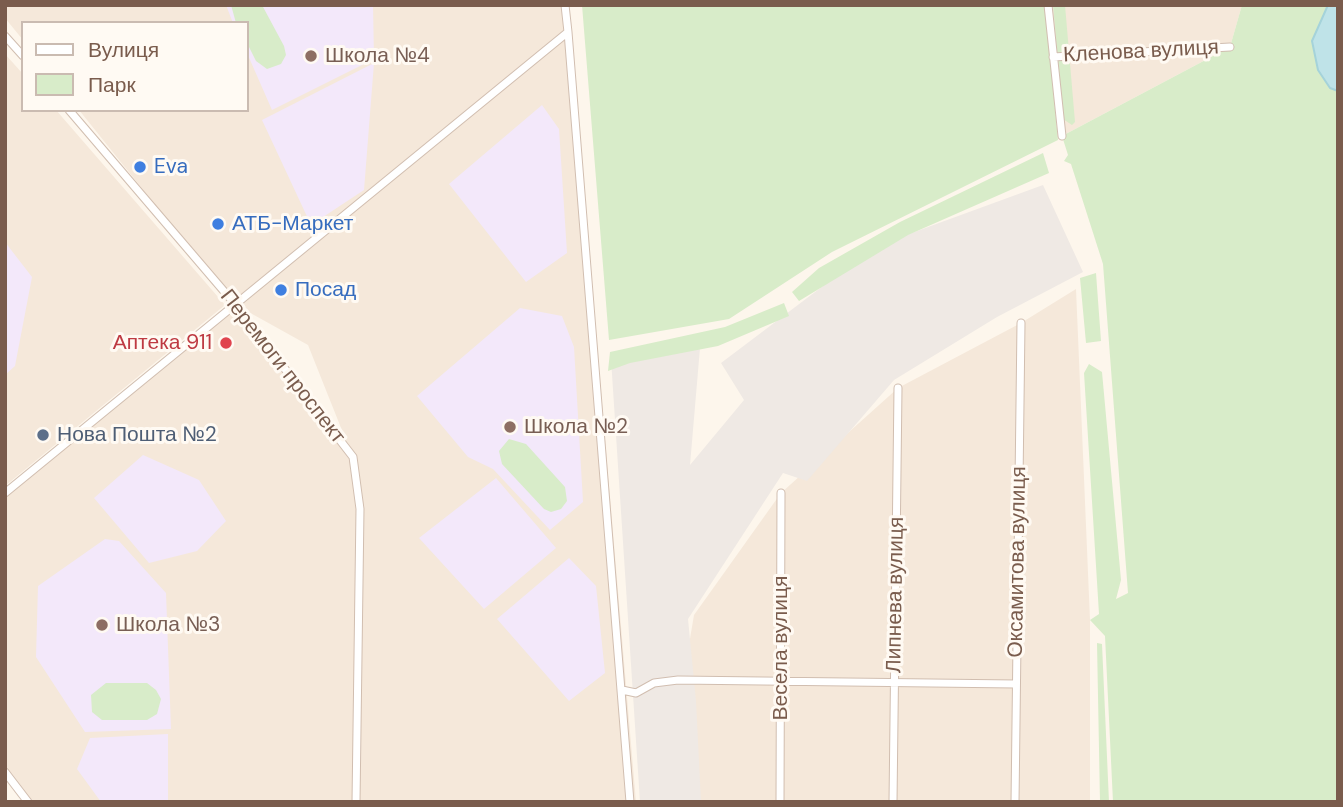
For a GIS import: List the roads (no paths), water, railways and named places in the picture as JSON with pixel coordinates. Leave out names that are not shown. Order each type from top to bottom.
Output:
[{"type":"street","points":[[565,5],[631,802]]},
{"type":"street","points":[[1048,5],[1062,136]]},
{"type":"street","points":[[5,494],[234,303],[568,32]]},
{"type":"street","points":[[5,36],[21,55]]},
{"type":"street","name":"Кленова вулиця","points":[[1053,57],[1230,47]]},
{"type":"street","name":"Перемоги проспект","points":[[71,112],[234,303],[353,457],[360,509],[356,802]]},
{"type":"street","name":"Оксамитова вулиця","points":[[1015,802],[1021,323]]},
{"type":"street","name":"Липнева вулиця","points":[[893,802],[898,388]]},
{"type":"street","name":"Весела вулиця","points":[[780,802],[781,494]]},
{"type":"street","points":[[622,690],[636,693],[654,683],[678,680],[1016,684]]},
{"type":"street","points":[[5,772],[28,802]]},
{"type":"water","points":[[1328,5],[1338,5],[1338,91],[1330,88],[1318,70],[1312,41]]},
{"type":"place","name":"Школа №4","points":[[311,56]]},
{"type":"place","name":"Eva","points":[[140,167]]},
{"type":"place","name":"АТБ-Маркет","points":[[218,224]]},
{"type":"place","name":"Посад","points":[[281,290]]},
{"type":"place","name":"Аптека 911","points":[[226,343]]},
{"type":"place","name":"Школа №2","points":[[510,427]]},
{"type":"place","name":"Нова Пошта №2","points":[[43,435]]},
{"type":"place","name":"Школа №3","points":[[102,625]]}]
